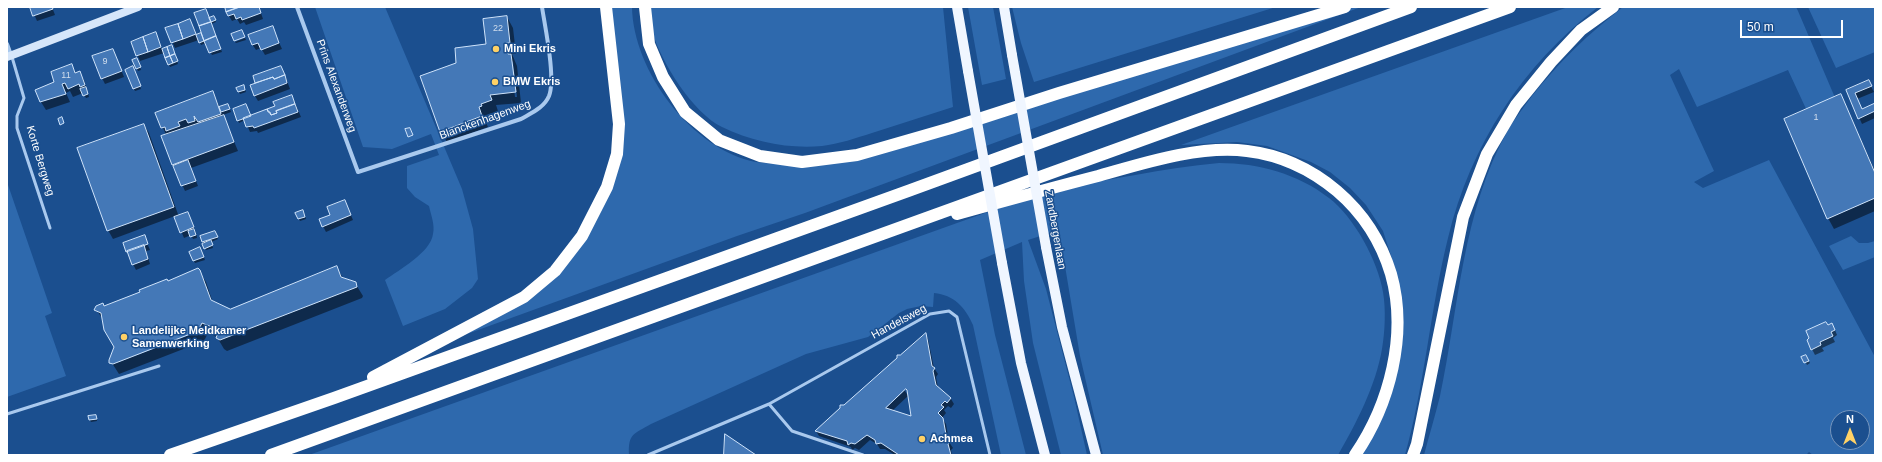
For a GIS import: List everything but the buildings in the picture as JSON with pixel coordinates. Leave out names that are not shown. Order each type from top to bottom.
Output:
[{"type":"highway","points":[[334,398],[524,297],[555,271],[582,236],[607,187],[617,154],[619,124],[606,7]]},
{"type":"highway","points":[[645,7],[649,44],[663,77],[685,112],[718,140],[760,156],[802,162],[864,153],[1345,7]]},
{"type":"highway","points":[[170,455],[334,398],[1411,7]]},
{"type":"highway","points":[[271,455],[1510,7]]},
{"type":"highway","points":[[1413,455],[1417,444],[1463,216],[1487,154],[1516,105],[1551,62],[1582,30],[1613,7]]},
{"type":"highway","points":[[870,238],[1139,164],[1177,155],[1214,151],[1246,151],[1276,157],[1299,166],[1320,177],[1341,194],[1370,226],[1385,254],[1397,295],[1397,333],[1391,378],[1379,411],[1355,455]]},
{"type":"main road","points":[[958,7],[968,71],[1021,363],[1045,455]]},
{"type":"main road","name":"Zandbergenlaan","points":[[1004,7],[1046,247],[1062,326],[1096,455]]},
{"type":"street","points":[[9,56],[138,7]]},
{"type":"street","name":"Prins Alexanderweg","points":[[297,7],[358,172]]},
{"type":"street","name":"Blanckenhagenweg","points":[[358,172],[521,119],[538,110],[549,96],[551,70],[542,7]]},
{"type":"street","name":"Korte Bergweg","points":[[7,44],[9,56]]},
{"type":"lane","name":"Korte Bergweg","points":[[9,56],[24,98],[17,116],[17,128],[50,228]]},
{"type":"lane","name":"Handelsweg","points":[[648,455],[768,404],[930,314],[949,311],[957,317],[990,455]]},
{"type":"lane","points":[[7,414],[159,366]]},
{"type":"lane","points":[[768,404],[792,431],[863,455]]},
{"type":"shaded area","points":[[315,7],[385,7],[462,189],[473,229],[478,279],[472,288],[445,309],[403,326],[385,280],[421,254],[431,241],[434,227],[429,206],[415,197],[407,188],[407,166],[439,155],[431,134],[392,149],[363,147]]},
{"type":"shaded area","points":[[604,7],[632,7],[635,32],[643,57],[655,81],[670,104],[689,125],[710,142],[732,155],[756,162],[771,164],[818,164],[1333,7],[1361,7],[805,213],[737,236],[467,334],[518,304],[594,222],[616,135]]},
{"type":"shaded area","points":[[648,7],[943,7],[953,107],[854,139],[822,146],[809,147],[784,145],[746,137],[722,127],[711,120],[689,99],[670,71],[656,43],[650,25]]},
{"type":"shaded area","points":[[968,7],[993,7],[1006,79],[982,85]]},
{"type":"shaded area","points":[[1012,7],[1276,7],[1034,82],[1021,43]]},
{"type":"shaded area","points":[[1568,7],[1598,7],[1571,30],[1523,81],[1503,109],[1470,171],[1448,238],[1436,292],[1418,401],[1405,455],[1358,455],[1390,382],[1393,262],[1383,231],[1366,205],[1350,188],[1330,172],[1311,162],[1267,146],[1237,142],[1181,145]]},
{"type":"shaded area","points":[[1623,7],[1796,7],[1842,114],[1814,126],[1788,70],[1697,107],[1679,69],[1670,75],[1714,171],[1694,182],[1703,188],[1769,160],[1875,357],[1875,455],[1813,455],[1809,452],[1806,455],[1424,455],[1440,396],[1471,227],[1493,161],[1508,130],[1532,96],[1553,71],[1586,38]]},
{"type":"shaded area","points":[[1808,7],[1875,7],[1875,52],[1836,68]]},
{"type":"shaded area","points":[[1219,163],[1249,165],[1263,168],[1291,176],[1317,190],[1329,198],[1347,216],[1364,240],[1376,267],[1385,306],[1382,349],[1370,390],[1352,430],[1338,455],[1103,455],[1080,356],[1059,230],[1028,240],[1046,289],[1074,397],[1087,455],[1061,455],[1033,343],[1024,281],[1022,242],[980,260],[995,335],[1026,455],[1001,455],[973,325],[958,303],[947,296],[934,293],[933,307],[921,306],[907,309],[899,313],[868,337],[806,354],[651,424],[633,435],[630,442],[629,455],[309,455],[1052,189],[1177,168]]},
{"type":"shaded area","points":[[7,182],[52,313],[45,316],[66,376],[7,397]]},
{"type":"shaded area","points":[[1851,236],[1859,243],[1875,241],[1875,257],[1843,270],[1829,246]]},
{"type":"place","name":"Mini Ekris","points":[[496,49]]},
{"type":"place","name":"BMW Ekris","points":[[495,82]]},
{"type":"place","name":"Landelijke Meldkamer Samenwerking","points":[[124,337]]},
{"type":"place","name":"Achmea","points":[[922,439]]}]
